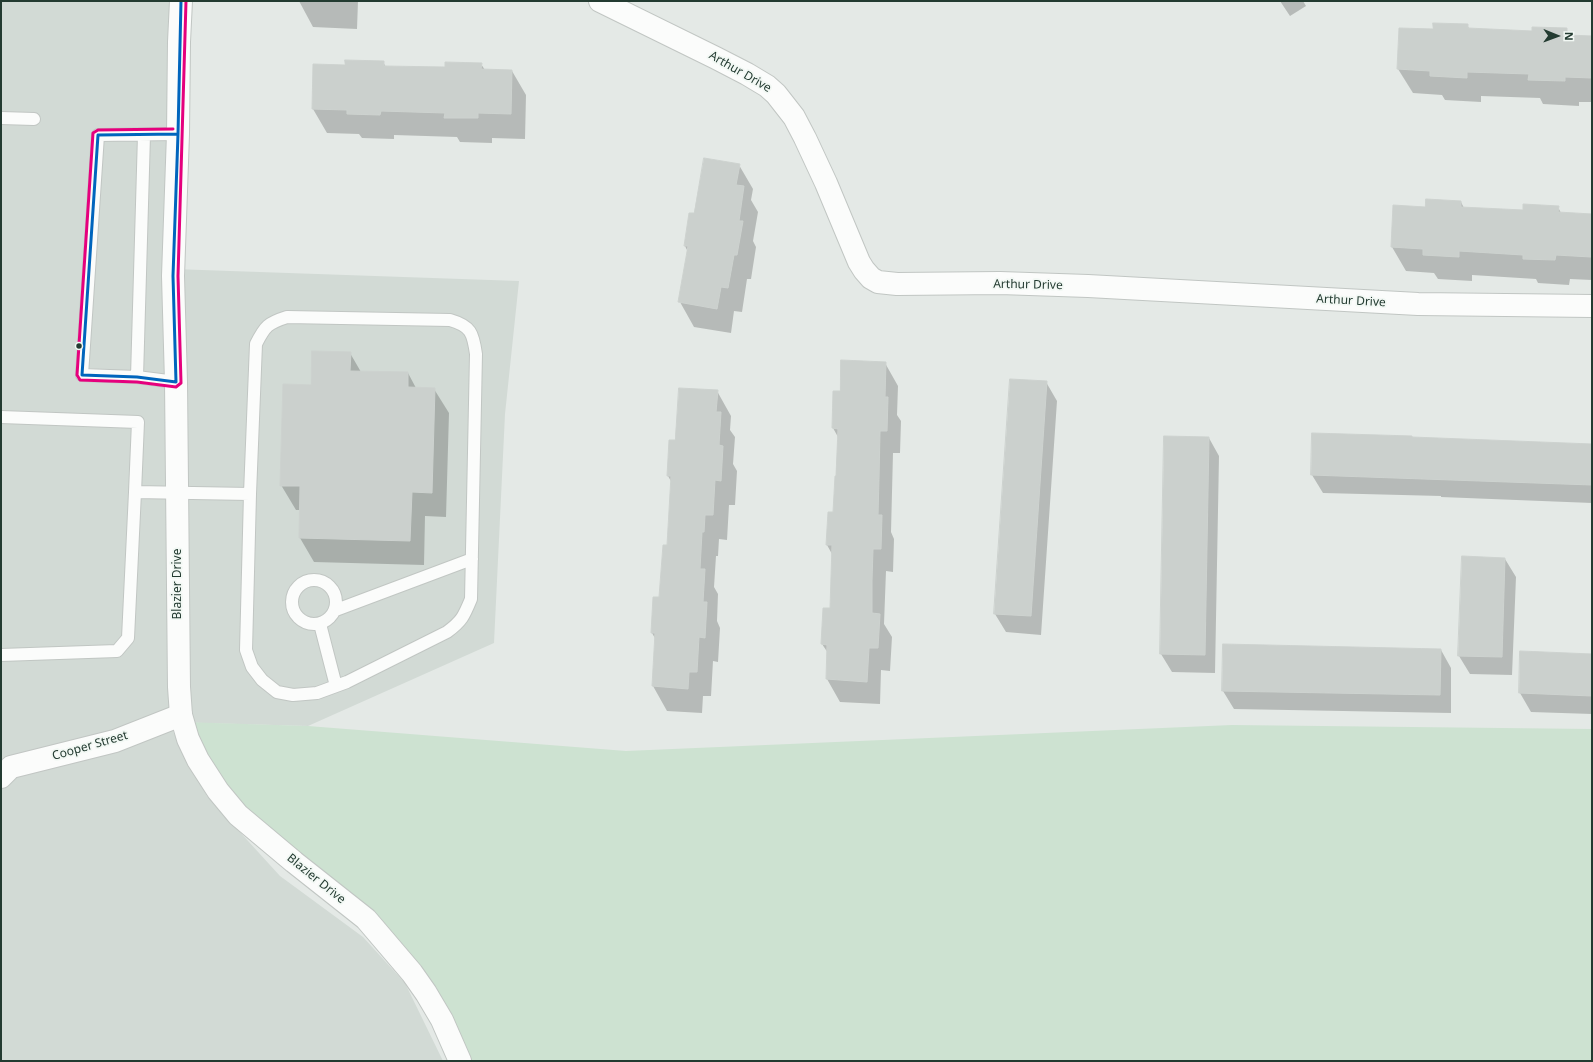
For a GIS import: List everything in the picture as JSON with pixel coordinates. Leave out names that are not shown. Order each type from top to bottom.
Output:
[{"type":"street","name":"Blazier Drive","points":[[181,1],[178,42],[178,134],[173,276],[176,382],[179,687],[181,715],[188,739],[198,760],[218,791],[238,815],[366,919],[412,973],[426,993],[442,1020],[460,1061]]},
{"type":"street","name":"Arthur Drive","points":[[600,1],[692,45],[747,74],[767,86],[776,94],[794,117],[805,138],[826,183],[859,262],[871,278],[878,282],[897,284],[1000,283],[1088,286],[1418,304],[1592,306]]},
{"type":"street","name":"Cooper Street","points":[[1,777],[11,767],[115,742],[181,715]]},
{"type":"lane","points":[[1,118],[34,119]]},
{"type":"lane","points":[[176,382],[136,377],[82,375],[98,135],[178,134]]},
{"type":"lane","points":[[136,377],[144,135]]},
{"type":"lane","points":[[287,317],[450,320],[462,323],[470,329],[474,339],[476,354],[472,559],[471,599],[459,623],[447,632],[336,686],[317,693],[293,695],[278,692],[262,680],[252,667],[246,650],[250,494],[256,344],[262,331],[272,322],[287,317]]},
{"type":"lane","points":[[1,417],[138,422],[128,638],[117,651],[1,655]]},
{"type":"lane","points":[[134,492],[177,494],[250,494]]},
{"type":"lane","points":[[336,610],[472,559]]},
{"type":"lane","points":[[313,580],[321,580],[327,583],[336,595],[336,610],[332,616],[320,624],[305,623],[294,613],[292,598],[300,585],[313,580]]},
{"type":"lane","points":[[320,624],[336,686]]},
{"type":"shaded area","points":[[1,1],[181,1],[173,269],[519,281],[505,414],[494,643],[308,726],[168,722],[207,796],[280,876],[363,937],[405,983],[443,1061],[1,1061]]},
{"type":"green space","points":[[183,722],[308,726],[626,751],[1232,725],[1592,729],[1592,1061],[460,1061],[412,973],[238,815]]},
{"type":"building","points":[[1433,23],[1468,24],[1468,28],[1532,31],[1532,27],[1567,28],[1567,35],[1592,36],[1592,78],[1565,77],[1565,81],[1528,80],[1529,74],[1467,72],[1467,78],[1430,76],[1430,71],[1397,69],[1399,28],[1433,29]]},
{"type":"building","points":[[345,60],[384,61],[384,66],[445,67],[445,62],[482,63],[481,69],[512,70],[511,114],[478,113],[478,118],[444,118],[445,113],[381,111],[380,115],[347,114],[347,110],[312,109],[313,64],[345,65]]},
{"type":"building","points":[[704,158],[740,164],[736,185],[744,186],[739,221],[743,221],[737,255],[734,255],[728,288],[721,287],[717,309],[678,302],[688,246],[684,246],[689,213],[694,213]]},
{"type":"building","points":[[1426,199],[1461,201],[1461,207],[1523,210],[1523,204],[1559,206],[1558,212],[1592,214],[1591,257],[1556,255],[1555,260],[1523,259],[1523,255],[1459,251],[1459,257],[1423,255],[1423,249],[1391,247],[1393,205],[1425,207]]},
{"type":"building","points":[[312,351],[351,352],[350,371],[408,372],[408,387],[435,388],[432,493],[412,492],[410,541],[299,538],[300,486],[280,486],[283,384],[311,385]]},
{"type":"building","points":[[841,360],[886,362],[885,397],[888,397],[887,431],[880,431],[878,515],[882,515],[881,549],[873,549],[872,580],[872,613],[880,614],[878,648],[869,648],[867,682],[826,679],[827,645],[821,644],[823,608],[830,608],[832,545],[826,545],[828,512],[833,512],[836,476],[838,429],[832,428],[833,391],[840,391]]},
{"type":"building","points":[[1010,379],[1047,381],[1031,616],[994,614]]},
{"type":"building","points":[[679,388],[718,390],[716,412],[721,412],[719,445],[723,446],[721,481],[715,480],[713,515],[705,515],[704,532],[702,532],[700,569],[705,569],[703,602],[707,602],[705,638],[699,637],[697,672],[689,672],[688,689],[652,686],[655,633],[651,633],[653,597],[659,597],[663,545],[667,545],[671,476],[667,476],[669,440],[675,440]]},
{"type":"building","points":[[1312,433],[1592,444],[1592,485],[1311,475]]},
{"type":"building","points":[[1164,436],[1209,437],[1205,655],[1160,654]]},
{"type":"building","points":[[1462,556],[1505,558],[1502,657],[1458,656]]},
{"type":"building","points":[[1223,644],[1441,649],[1440,695],[1222,691]]},
{"type":"building","points":[[1520,651],[1592,654],[1592,696],[1519,693]]},
{"type":"transit line","points":[[178,134],[181,1]]},
{"type":"transit line","points":[[173,129],[98,130],[93,133],[77,375],[80,380],[137,382],[176,387],[181,383],[178,276],[186,1]]},
{"type":"transit line","points":[[178,134],[173,276],[176,382],[137,377],[82,375],[98,135],[178,134]]}]
